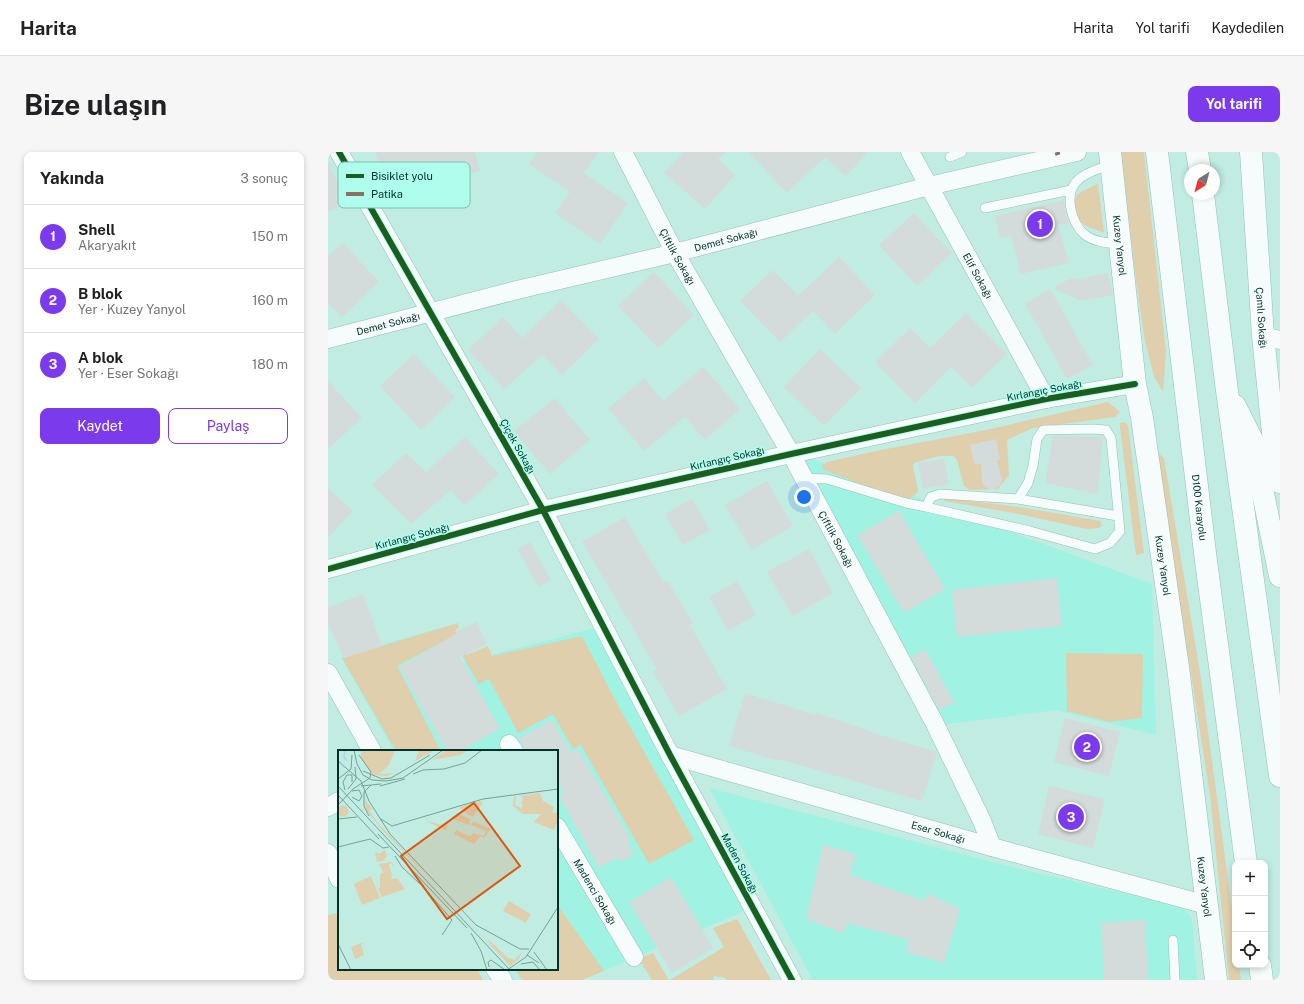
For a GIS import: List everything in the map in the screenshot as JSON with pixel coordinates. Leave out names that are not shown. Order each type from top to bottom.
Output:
[{"type":"main road","name":"D100 Karayolu","points":[[1157,152],[1206,569],[1246,860]]},
{"type":"main road","points":[[1197,152],[1199,164]]},
{"type":"main road","name":"Çamlı Sokağı","points":[[1251,152],[1271,338],[1276,462],[1280,482]]},
{"type":"main road","name":"Kuzey Yanyol","points":[[1111,158],[1134,384],[1142,418],[1178,667],[1216,980]]},
{"type":"main road","points":[[1203,200],[1227,391],[1280,776]]},
{"type":"main road","points":[[1227,391],[1252,440],[1280,576]]},
{"type":"main road","points":[[1260,968],[1262,980]]},
{"type":"street","name":"Çiçek Sokağı","points":[[339,152],[345,162]]},
{"type":"street","name":"Çiftlik Sokağı","points":[[623,152],[675,253],[791,454],[935,724],[982,821],[992,847]]},
{"type":"street","name":"Elif Sokağı","points":[[910,152],[1046,399]]},
{"type":"street","name":"Demet Sokağı","points":[[328,339],[431,312],[675,253],[1057,154],[1077,152]]},
{"type":"street","name":"Çiçek Sokağı","points":[[371,208],[543,510],[670,755]]},
{"type":"street","name":"Kırlangıç Sokağı","points":[[328,569],[543,510],[791,454],[1046,399],[1134,384]]},
{"type":"street","points":[[328,673],[371,750]]},
{"type":"street","name":"Eser Sokağı","points":[[670,755],[992,847],[1207,905]]},
{"type":"street","name":"Maden Sokağı","points":[[670,755],[792,980]]},
{"type":"street","points":[[328,807],[338,802]]},
{"type":"street","name":"Madenci Sokağı","points":[[558,829],[634,957]]},
{"type":"street","points":[[328,853],[338,877]]},
{"type":"lane","points":[[950,157],[962,152]]},
{"type":"lane","points":[[1111,158],[1076,182],[1071,190],[1070,199],[1073,218],[1084,234],[1100,242],[1120,244]]},
{"type":"lane","points":[[985,208],[1071,190]]},
{"type":"lane","points":[[803,478],[826,478],[906,503],[1030,531],[1095,549],[1110,543],[1120,531],[1111,438],[1106,430],[1094,428],[1043,430],[1037,439],[1033,466],[1028,483],[1018,499]]},
{"type":"lane","points":[[926,507],[932,497],[940,494],[1018,499],[1118,516]]},
{"type":"lane","points":[[1173,940],[1175,980]]},
{"type":"shaded area","points":[[1121,152],[1144,152],[1166,351],[1163,392],[1154,376],[1145,342],[1136,281]]},
{"type":"shaded area","points":[[1098,184],[1104,233],[1083,224],[1078,219],[1074,211],[1074,203],[1077,195]]},
{"type":"shaded area","points":[[1108,402],[1120,412],[1115,417],[1033,428],[1007,440],[1009,475],[998,489],[970,490],[964,486],[957,460],[954,456],[939,456],[914,463],[913,466],[918,491],[907,500],[824,470],[822,466],[827,462],[876,451],[986,430]]},
{"type":"shaded area","points":[[1125,422],[1128,426],[1144,553],[1136,555],[1120,427],[1120,423]]},
{"type":"shaded area","points":[[788,450],[1152,584],[1156,735],[1056,710],[933,726]]},
{"type":"shaded area","points":[[1156,451],[1164,458],[1200,672],[1232,909],[1232,968],[1239,968],[1241,980],[1229,980],[1210,795]]},
{"type":"shaded area","points":[[944,499],[983,502],[1042,511],[1100,521],[1102,525],[1099,528],[1087,529],[1014,513],[944,501]]},
{"type":"shaded area","points":[[458,623],[459,628],[455,630],[467,655],[488,646],[492,656],[582,636],[620,709],[694,840],[649,864],[581,745],[573,749],[553,714],[518,733],[489,679],[479,684],[451,637],[397,666],[440,750],[395,750],[342,658]]},
{"type":"shaded area","points":[[440,628],[459,663],[595,628],[745,911],[581,980],[521,980],[516,970],[558,970],[558,750],[393,750],[341,657]]},
{"type":"shaded area","points":[[1066,653],[1143,654],[1142,718],[1109,722],[1067,711]]},
{"type":"shaded area","points":[[709,788],[1000,864],[1180,907],[1186,911],[1192,919],[1197,980],[813,980]]},
{"type":"shaded area","points":[[558,905],[604,971],[582,980],[522,980],[517,970],[558,970]]},
{"type":"shaded area","points":[[338,913],[338,970],[478,970],[483,980],[328,980],[328,915]]},
{"type":"shaded area","points":[[737,919],[771,980],[727,980],[725,978],[714,976],[713,980],[670,980],[724,947],[713,928]]},
{"type":"shaded area","points":[[653,953],[669,980],[652,980],[639,959]]},
{"type":"building","points":[[375,152],[475,152],[480,171],[470,174],[470,162],[378,162]]},
{"type":"building","points":[[538,152],[599,152],[584,173],[628,203],[600,244],[555,213],[570,192],[529,164]]},
{"type":"building","points":[[683,152],[726,152],[718,159],[735,175],[705,209],[664,173]]},
{"type":"building","points":[[748,152],[868,152],[846,176],[825,157],[787,193]]},
{"type":"building","points":[[328,164],[338,183],[338,207],[328,212]]},
{"type":"building","points":[[1064,200],[1065,211],[1069,223],[1058,225],[1069,263],[1021,274],[1011,236],[1000,238],[995,216]]},
{"type":"building","points":[[914,213],[952,253],[917,286],[879,245]]},
{"type":"building","points":[[343,243],[379,282],[342,317],[328,303],[328,256]]},
{"type":"building","points":[[839,257],[875,295],[835,334],[813,311],[780,342],[740,301],[773,270],[798,296]]},
{"type":"building","points":[[654,272],[694,315],[658,348],[618,306]]},
{"type":"building","points":[[1108,273],[1113,295],[1081,301],[1053,288],[1073,277],[1073,280]]},
{"type":"building","points":[[1050,289],[1093,365],[1067,379],[1025,304]]},
{"type":"building","points":[[561,300],[599,339],[562,375],[542,355],[504,389],[468,350],[503,317],[522,338]]},
{"type":"building","points":[[966,313],[1007,354],[972,388],[951,367],[915,403],[875,362],[910,328],[930,348]]},
{"type":"building","points":[[820,349],[861,388],[824,426],[784,387]]},
{"type":"building","points":[[414,354],[455,397],[421,430],[380,386]]},
{"type":"building","points":[[703,367],[740,409],[705,440],[685,417],[644,451],[608,409],[644,378],[663,401]]},
{"type":"building","points":[[328,381],[362,418],[328,449]]},
{"type":"building","points":[[555,398],[590,440],[550,474],[514,431]]},
{"type":"building","points":[[1053,436],[1103,437],[1098,494],[1045,483]]},
{"type":"building","points":[[465,437],[499,474],[464,506],[451,490],[411,524],[372,485],[406,453],[426,472]]},
{"type":"building","points":[[996,439],[1000,459],[997,460],[1002,480],[1000,485],[995,489],[990,489],[985,487],[982,482],[981,463],[975,465],[970,445]]},
{"type":"building","points":[[944,459],[949,484],[923,489],[918,463]]},
{"type":"building","points":[[767,481],[793,526],[751,550],[725,505]]},
{"type":"building","points":[[328,488],[353,511],[328,538]]},
{"type":"building","points":[[692,499],[710,530],[683,545],[665,514]]},
{"type":"building","points":[[899,511],[945,589],[904,613],[857,535]]},
{"type":"building","points":[[625,517],[663,582],[667,580],[693,623],[690,625],[727,689],[679,716],[653,672],[657,669],[582,542]]},
{"type":"building","points":[[530,542],[551,580],[539,587],[517,549]]},
{"type":"building","points":[[809,549],[833,593],[792,616],[767,572]]},
{"type":"building","points":[[1057,578],[1062,626],[957,637],[952,590]]},
{"type":"building","points":[[737,581],[756,615],[728,631],[709,597]]},
{"type":"building","points":[[363,594],[382,646],[344,658],[328,624],[328,608]]},
{"type":"building","points":[[477,622],[487,644],[460,657],[500,729],[462,750],[446,750],[399,667],[458,633],[457,631]]},
{"type":"building","points":[[925,649],[954,702],[939,710],[911,657]]},
{"type":"building","points":[[745,693],[815,715],[816,713],[868,730],[867,731],[937,752],[922,801],[779,759],[779,761],[729,746]]},
{"type":"building","points":[[1065,718],[1120,732],[1109,776],[1054,762]]},
{"type":"building","points":[[552,720],[571,753],[578,749],[631,840],[627,842],[634,855],[620,862],[618,857],[599,868],[559,796],[564,793],[558,783],[558,750],[525,750],[518,739]]},
{"type":"building","points":[[1049,786],[1105,799],[1093,848],[1038,834]]},
{"type":"building","points":[[823,845],[856,854],[850,875],[925,901],[927,893],[960,909],[944,963],[906,952],[909,940],[848,923],[842,933],[806,919]]},
{"type":"building","points":[[671,877],[713,948],[672,973],[629,902]]},
{"type":"building","points":[[1145,920],[1148,980],[1104,980],[1101,923]]},
{"type":"cycle path","points":[[339,152],[345,162]]},
{"type":"cycle path","points":[[371,208],[543,510],[670,755],[792,980]]},
{"type":"cycle path","points":[[328,569],[543,510],[791,454],[1046,399],[1135,384]]},
{"type":"place","name":"Shell","points":[[1040,224]]},
{"type":"place","name":"B blok","points":[[1087,747]]},
{"type":"place","name":"A blok","points":[[1071,817]]}]
